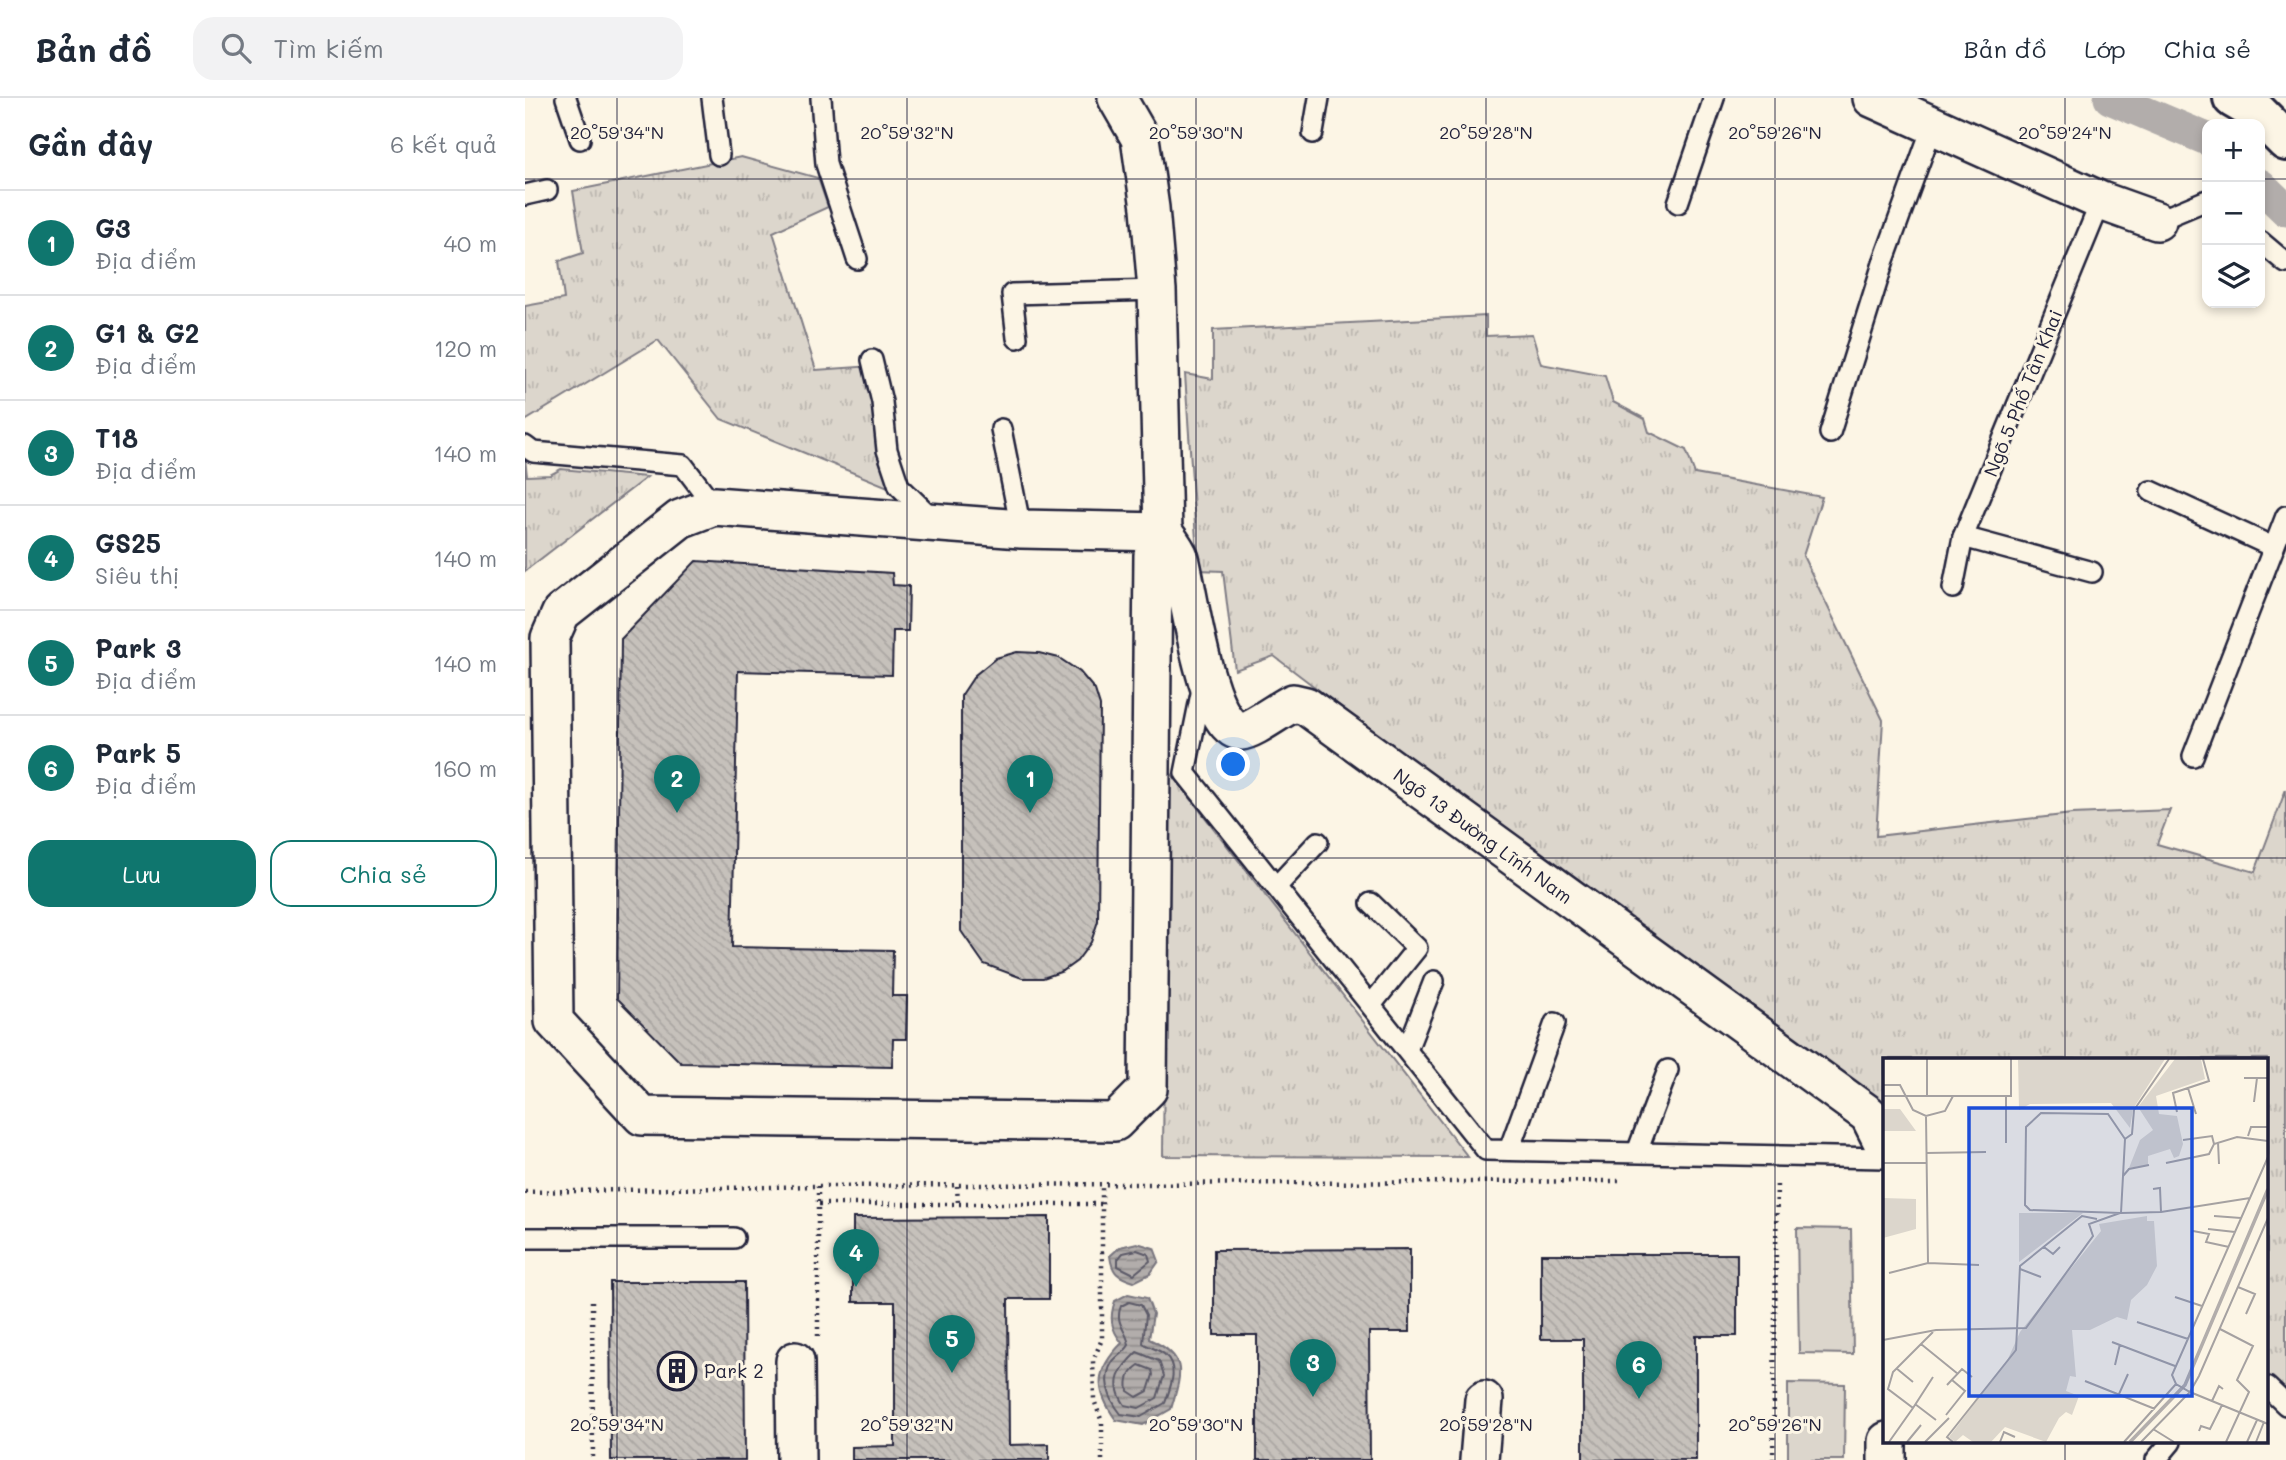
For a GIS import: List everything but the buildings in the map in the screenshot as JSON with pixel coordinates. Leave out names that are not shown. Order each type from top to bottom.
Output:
[{"type":"street","points":[[1117,98],[1140,138],[1157,290],[1163,532],[1153,555],[1148,1089],[1115,1122],[642,1116],[554,1021],[550,638],[561,613],[680,519],[714,506],[1021,528],[1163,532]]},
{"type":"street","points":[[1872,98],[2101,201],[2157,221]]},
{"type":"street","points":[[2251,108],[2286,141]]},
{"type":"street","name":"Ngõ 13 Đường Lĩnh Nam","points":[[1163,532],[1179,556],[1205,673],[1223,720],[1240,731],[1293,703],[1306,706],[1870,1115],[1883,1143]]},
{"type":"street","points":[[796,1460],[807,1352]]},
{"type":"street","points":[[1479,1460],[1484,1400]]},
{"type":"street","points":[[1887,1442],[1887,1460]]},
{"type":"lane","points":[[566,98],[580,139]]},
{"type":"lane","points":[[712,98],[719,155]]},
{"type":"lane","points":[[821,98],[826,164],[857,259]]},
{"type":"lane","points":[[1313,133],[1319,98]]},
{"type":"lane","points":[[1678,203],[1714,98]]},
{"type":"lane","points":[[1830,433],[1884,260],[1933,125]]},
{"type":"lane","points":[[525,195],[547,190]]},
{"type":"lane","name":"Ngõ 5 Phố Tân Khai","points":[[1953,588],[1963,537],[2101,201]]},
{"type":"lane","points":[[2157,221],[2202,202]]},
{"type":"lane","points":[[2265,245],[2286,263]]},
{"type":"lane","points":[[1017,338],[1012,294],[1157,290]]},
{"type":"lane","points":[[872,360],[882,402],[887,450],[899,486],[936,522]]},
{"type":"lane","points":[[1001,429],[1021,528]]},
{"type":"lane","points":[[525,446],[533,452],[683,465],[714,506]]},
{"type":"lane","points":[[2151,491],[2273,547]]},
{"type":"lane","points":[[2193,756],[2286,516]]},
{"type":"lane","points":[[1963,537],[2092,572]]},
{"type":"lane","points":[[1205,673],[1185,773],[1486,1150],[1883,1158]]},
{"type":"lane","points":[[1276,887],[1318,842]]},
{"type":"lane","points":[[1371,904],[1417,948],[1371,1005]]},
{"type":"lane","points":[[1407,1050],[1434,981]]},
{"type":"lane","points":[[1509,1150],[1555,1023]]},
{"type":"lane","points":[[1637,1152],[1668,1070]]},
{"type":"lane","points":[[525,1238],[734,1238]]},
{"type":"lane","points":[[2269,1389],[2286,1405]]},
{"type":"lane","points":[[2156,1460],[2171,1442]]},
{"type":"path","points":[[1763,1180],[1777,1180],[1773,1460]]},
{"type":"path","points":[[525,1192],[818,1186],[1626,1181]]},
{"type":"path","points":[[807,1352],[818,1186]]},
{"type":"path","points":[[957,1186],[958,1204]]},
{"type":"path","points":[[1102,1186],[1102,1339],[1093,1361],[1094,1400],[1102,1422],[1102,1460]]},
{"type":"path","points":[[818,1205],[1102,1205]]},
{"type":"path","points":[[592,1301],[593,1460]]},
{"type":"green space","points":[[741,157],[818,178],[828,207],[773,232],[816,370],[873,366],[888,487],[721,419],[658,340],[525,421],[525,306],[564,299],[559,261],[583,253],[573,191]]},
{"type":"green space","points":[[1486,316],[1486,336],[1532,334],[1541,364],[1605,376],[1613,402],[1645,419],[1649,432],[1686,450],[1695,474],[1822,497],[1803,556],[1883,720],[1876,836],[2072,814],[2170,810],[2157,844],[2255,872],[2286,789],[2286,1397],[2269,1384],[2269,1058],[1883,1058],[1883,1130],[1874,1112],[1274,656],[1235,670],[1223,571],[1198,570],[1185,374],[1213,379],[1213,330]]},
{"type":"green space","points":[[525,458],[527,476],[550,475],[561,469],[647,477],[525,571]]},
{"type":"green space","points":[[1167,768],[1468,1157],[1163,1156]]},
{"type":"green space","points":[[1797,1228],[1851,1229],[1853,1354],[1799,1353]]},
{"type":"green space","points":[[1788,1383],[1845,1384],[1844,1460],[1788,1460]]},
{"type":"water","points":[[1137,1243],[1154,1248],[1159,1261],[1150,1274],[1134,1282],[1117,1274],[1112,1267],[1110,1256],[1120,1247]]},
{"type":"water","points":[[1128,1294],[1147,1298],[1153,1314],[1149,1339],[1170,1352],[1179,1367],[1178,1385],[1171,1409],[1143,1425],[1116,1420],[1101,1389],[1102,1371],[1122,1343],[1112,1323],[1113,1307],[1115,1301]]},
{"type":"waterway","points":[[2110,98],[2202,137]]},
{"type":"waterway","points":[[2265,190],[2286,210]]},
{"type":"place","name":"G1 & G2","points":[[677,813]]},
{"type":"place","name":"G3","points":[[1030,813]]},
{"type":"place","name":"GS25","points":[[856,1287]]},
{"type":"place","name":"Park 2","points":[[677,1371]]},
{"type":"place","name":"Park 3","points":[[952,1373]]},
{"type":"place","name":"T18","points":[[1313,1397]]},
{"type":"place","name":"Park 5","points":[[1639,1399]]}]
